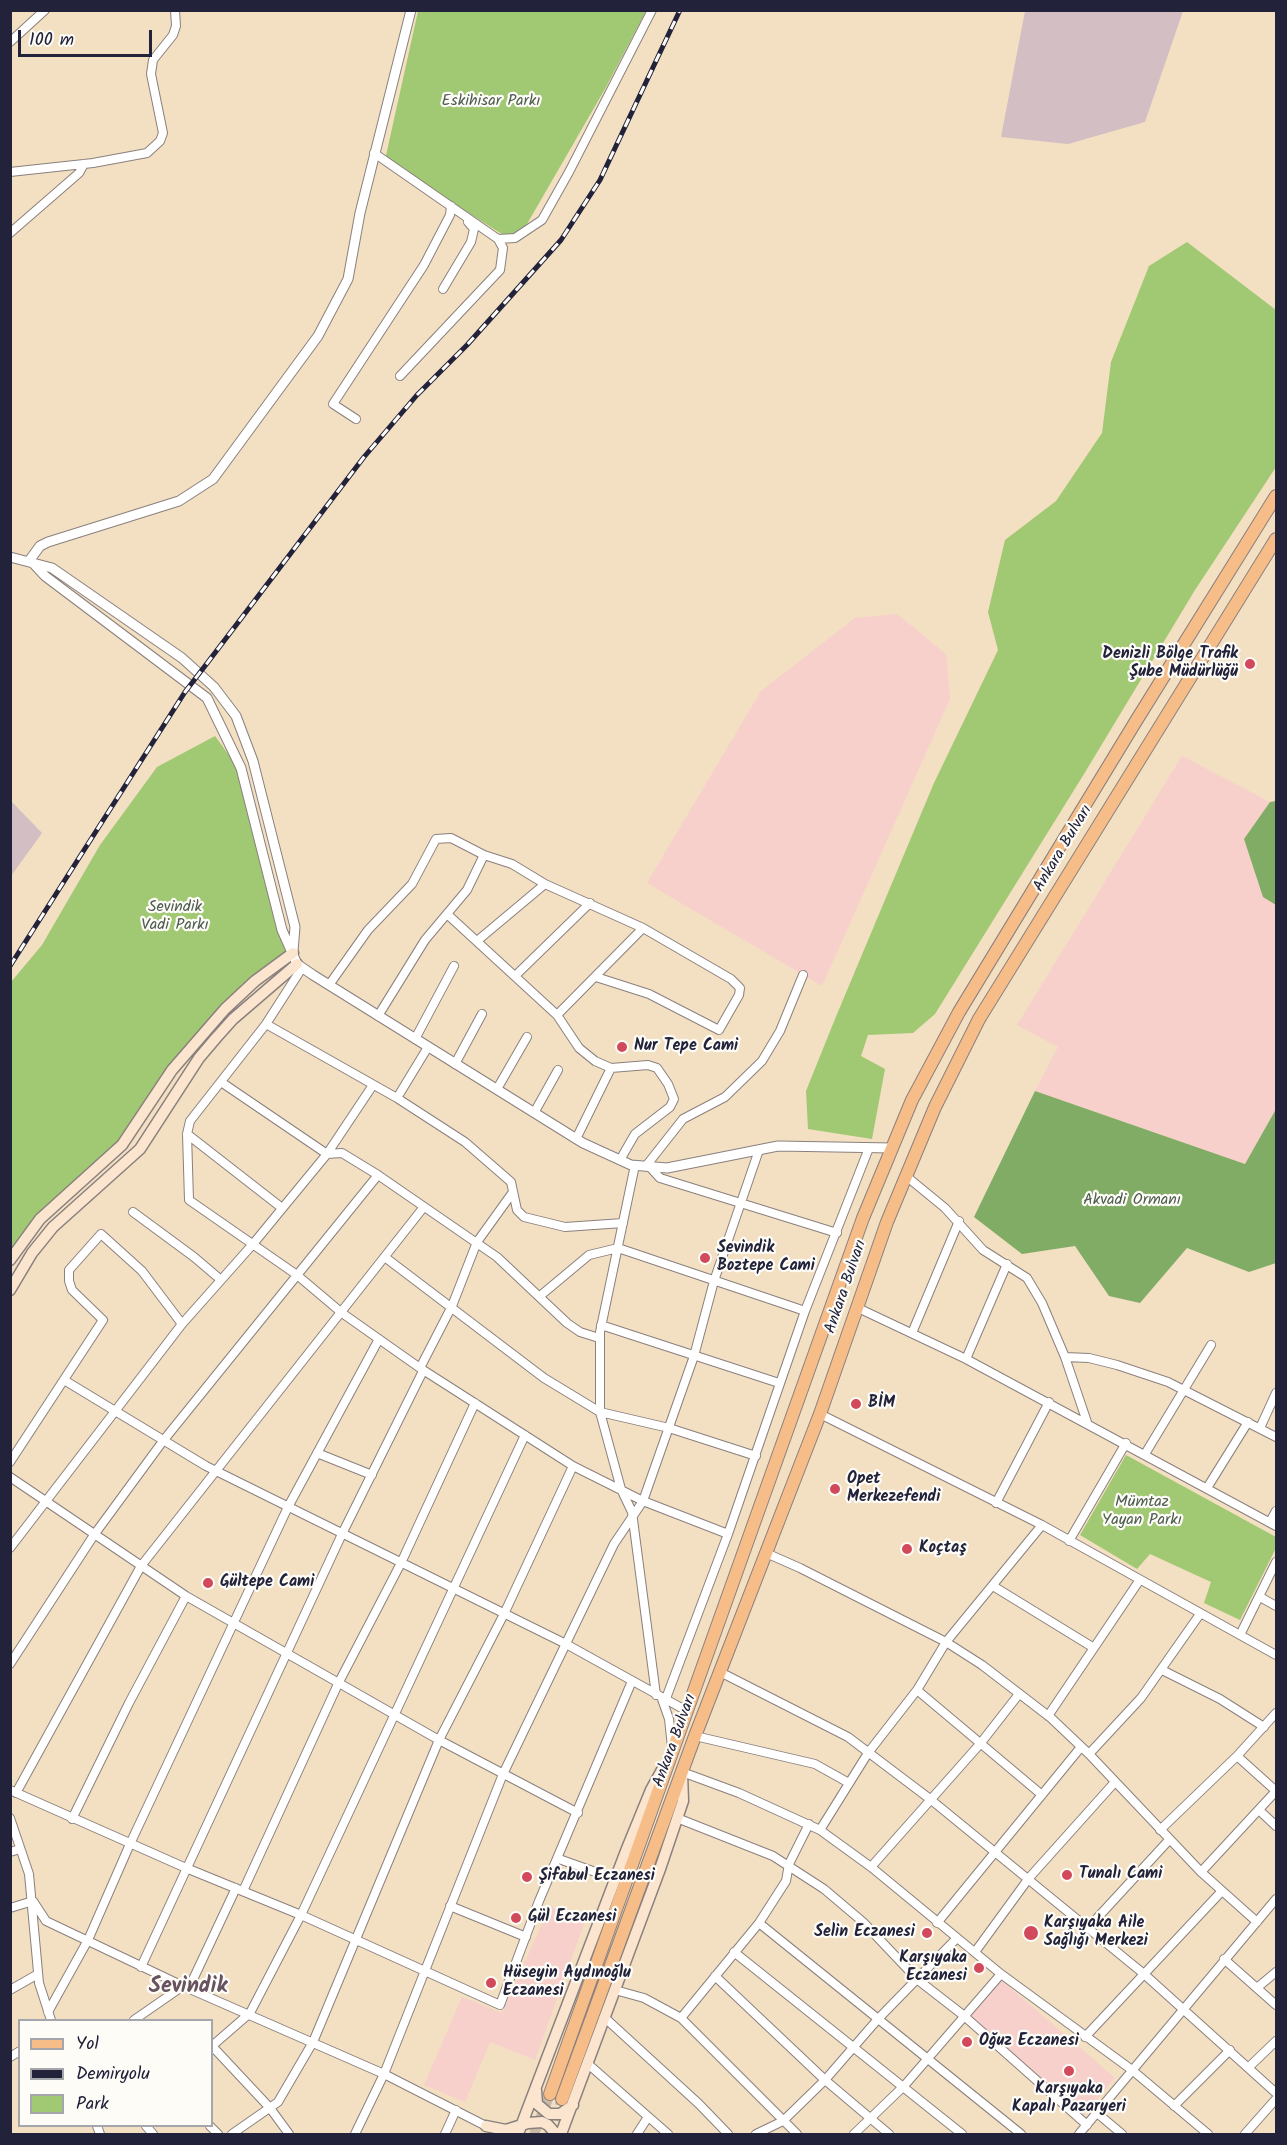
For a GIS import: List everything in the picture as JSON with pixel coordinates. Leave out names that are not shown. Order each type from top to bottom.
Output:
[{"type":"main road","name":"Ankara Bulvarı","points":[[550,2094],[863,1218],[912,1100],[959,1012],[1276,496]]},
{"type":"main road","name":"Ankara Bulvarı","points":[[568,2102],[695,1736],[820,1414],[887,1222],[935,1107],[979,1019],[1276,539]]},
{"type":"main road","points":[[1250,583],[1276,550]]},
{"type":"main road","points":[[10,1260],[40,1219],[122,1144],[172,1070],[225,1009],[255,981],[297,962]]},
{"type":"main road","points":[[10,1290],[32,1253],[53,1227],[140,1149],[199,1058],[216,1038],[233,1019],[297,962]]},
{"type":"main road","points":[[520,2130],[615,1879],[651,1790],[672,1752]]},
{"type":"main road","points":[[536,2087],[537,2104],[546,2113],[560,2114],[588,2064],[683,1801],[682,1772]]},
{"type":"main road","points":[[486,2126],[520,2130],[542,2122],[548,2124],[558,2134],[568,2102]]},
{"type":"main road","points":[[486,2126],[495,2134]]},
{"type":"street","points":[[10,42],[45,10]]},
{"type":"street","points":[[10,172],[84,164],[147,153],[160,141],[163,133],[151,74],[153,60],[173,35],[176,26],[176,10]]},
{"type":"street","points":[[31,561],[40,546],[48,542],[178,501],[213,479],[318,336],[348,279],[374,153],[411,10]]},
{"type":"street","points":[[498,238],[515,238],[542,220],[570,172],[652,10]]},
{"type":"street","points":[[374,153],[498,238],[503,248],[500,270],[400,376]]},
{"type":"street","points":[[10,233],[79,173],[84,164]]},
{"type":"street","points":[[356,419],[333,404],[424,265],[450,214],[451,206]]},
{"type":"street","points":[[442,289],[471,242],[474,229],[464,215]]},
{"type":"street","points":[[10,557],[52,568],[182,658],[214,687],[236,716],[253,761],[295,927],[297,962],[266,1024],[190,1121],[188,1134],[189,1200],[297,1275],[342,1313],[422,1370],[573,1466],[643,1501],[728,1534]]},
{"type":"street","points":[[31,561],[45,576],[207,698],[241,768],[282,930],[297,962],[329,985],[576,1139],[620,1160],[643,1166],[667,1168],[778,1146],[892,1148]]},
{"type":"street","points":[[329,985],[368,930],[412,884],[436,839],[451,838],[484,855],[512,864],[545,884],[643,928],[704,962],[740,988],[732,1012],[719,1030],[649,994],[596,977]]},
{"type":"street","points":[[378,1016],[424,939],[466,890],[484,855]]},
{"type":"street","points":[[477,941],[545,884]]},
{"type":"street","points":[[515,976],[590,903]]},
{"type":"street","points":[[447,914],[557,1015],[579,1048],[595,1060],[611,1068],[648,1065],[657,1068],[668,1084],[674,1099],[661,1115],[635,1134],[620,1160]]},
{"type":"street","points":[[557,1015],[643,928]]},
{"type":"street","points":[[415,1039],[454,966]]},
{"type":"street","points":[[643,1166],[683,1119],[725,1097],[762,1061],[780,1031],[803,975]]},
{"type":"street","points":[[455,1064],[482,1014]]},
{"type":"street","points":[[266,1024],[397,1098],[500,1169],[511,1182],[517,1210],[524,1216],[542,1223],[590,1227],[623,1223]]},
{"type":"street","points":[[497,1089],[527,1037]]},
{"type":"street","points":[[397,1098],[428,1047]]},
{"type":"street","points":[[576,1139],[611,1068]]},
{"type":"street","points":[[534,1113],[558,1070]]},
{"type":"street","points":[[221,1082],[327,1154],[342,1153],[477,1242],[580,1332],[599,1338]]},
{"type":"street","points":[[10,1548],[182,1324],[253,1244],[327,1154],[373,1085]]},
{"type":"street","points":[[188,1134],[282,1208]]},
{"type":"street","points":[[661,1698],[728,1534],[805,1311],[869,1148]]},
{"type":"street","points":[[355,2134],[384,2074],[503,1774],[614,1544],[643,1501],[694,1356],[714,1281],[759,1150]]},
{"type":"street","points":[[643,1166],[660,1178],[837,1233]]},
{"type":"street","name":"Ankara Bulvarı","points":[[643,1166],[623,1223],[601,1325],[599,1338],[600,1412],[621,1489],[632,1517],[661,1698],[669,1719],[672,1752]]},
{"type":"street","points":[[10,1664],[94,1534],[163,1441],[378,1175]]},
{"type":"street","points":[[906,1176],[959,1221],[983,1251],[1008,1264],[1027,1278],[1042,1303],[1065,1357],[1087,1422]]},
{"type":"street","points":[[141,1966],[342,1534],[452,1306],[477,1242],[513,1192]]},
{"type":"street","points":[[423,1208],[386,1258],[214,1470],[141,1566],[13,1792],[186,1868],[301,1915],[500,2005],[632,1681]]},
{"type":"street","points":[[133,1212],[221,1280]]},
{"type":"street","points":[[912,1333],[959,1221]]},
{"type":"street","points":[[10,1462],[103,1320],[72,1290],[69,1281],[69,1270],[101,1234],[142,1271],[182,1324]]},
{"type":"street","points":[[540,1296],[590,1255],[618,1248],[805,1311]]},
{"type":"street","points":[[386,1258],[544,1378],[600,1412],[669,1428],[756,1456]]},
{"type":"street","points":[[966,1359],[1008,1264]]},
{"type":"street","points":[[858,1308],[966,1359],[1049,1402],[1273,1524],[1276,1511]]},
{"type":"street","points":[[601,1325],[779,1383]]},
{"type":"street","points":[[49,2016],[88,1940],[130,1844],[288,1507],[379,1338]]},
{"type":"street","points":[[1145,1454],[1182,1388],[1211,1345]]},
{"type":"street","points":[[1065,1357],[1089,1358],[1117,1365],[1182,1388],[1276,1437]]},
{"type":"street","points":[[64,1380],[214,1470],[566,1644],[687,1712]]},
{"type":"street","points":[[1260,1428],[1276,1393]]},
{"type":"street","points":[[996,1503],[1049,1402]]},
{"type":"street","points":[[136,2019],[186,1987],[239,1890],[338,1684],[401,1563],[475,1403]]},
{"type":"street","points":[[820,1414],[1042,1525],[1139,1581],[1276,1655]]},
{"type":"street","points":[[1208,1488],[1248,1422]]},
{"type":"street","points":[[213,2045],[250,2013],[301,1915],[525,1435]]},
{"type":"street","points":[[1069,1541],[1125,1443]]},
{"type":"street","points":[[317,1453],[372,1474]]},
{"type":"street","points":[[232,2134],[278,2102],[313,2042],[354,1939],[440,1740],[504,1614],[573,1466]]},
{"type":"street","points":[[10,1477],[186,1596],[338,1684],[578,1813]]},
{"type":"street","points":[[820,1830],[868,1753],[917,1690],[946,1642],[1042,1525]]},
{"type":"street","points":[[766,1553],[946,1642],[1019,1694],[1048,1716],[1089,1754],[1169,1840],[1221,1892],[1257,1922]]},
{"type":"street","points":[[1240,1635],[1276,1562]]},
{"type":"street","points":[[1048,1716],[1139,1581]]},
{"type":"street","points":[[993,1586],[1094,1648]]},
{"type":"street","points":[[72,1819],[129,1702],[186,1596]]},
{"type":"street","points":[[1260,1597],[1276,1606]]},
{"type":"street","points":[[1089,1754],[1115,1728],[1162,1670],[1200,1614]]},
{"type":"street","points":[[1162,1670],[1220,1699],[1264,1727]]},
{"type":"street","points":[[720,1672],[848,1737],[930,1799],[1144,1974],[1276,2093]]},
{"type":"street","points":[[917,1690],[1042,1795]]},
{"type":"street","points":[[872,1868],[980,1744],[1019,1694]]},
{"type":"street","points":[[1160,1830],[1237,1756],[1276,1713]]},
{"type":"street","points":[[695,1736],[815,1764],[849,1783]]},
{"type":"street","points":[[937,1923],[1081,1747]]},
{"type":"street","points":[[1201,1872],[1276,1791],[1237,1756]]},
{"type":"street","points":[[682,1772],[739,1793],[820,1830],[872,1868],[1001,1974],[1132,2070],[1208,2134]]},
{"type":"street","points":[[975,1952],[1029,1878],[1115,1782]]},
{"type":"street","points":[[1259,1810],[1276,1826]]},
{"type":"street","points":[[10,1818],[29,1874],[38,1974],[49,2016]]},
{"type":"street","points":[[677,1818],[789,1864],[863,1922],[918,1980],[963,2015],[1087,2125]]},
{"type":"street","points":[[681,2018],[759,1923],[786,1881],[789,1864],[809,1824]]},
{"type":"street","points":[[1088,1928],[1169,1840]]},
{"type":"street","points":[[10,1852],[20,1849]]},
{"type":"street","points":[[559,1859],[615,1879]]},
{"type":"street","points":[[1085,2037],[1221,1892]]},
{"type":"street","points":[[1079,2134],[1276,1899]]},
{"type":"street","points":[[33,1901],[46,1921],[186,1987],[250,2013],[384,2074],[486,2126]]},
{"type":"street","points":[[10,1908],[33,1901]]},
{"type":"street","points":[[450,1906],[526,1937]]},
{"type":"street","points":[[759,1923],[1021,2134]]},
{"type":"street","points":[[756,2134],[783,2121],[825,2080],[878,2019],[956,1939]]},
{"type":"street","points":[[734,1952],[962,2134]]},
{"type":"street","points":[[1224,1959],[1276,2005]]},
{"type":"street","points":[[1258,1988],[1276,1972]]},
{"type":"street","points":[[10,1990],[38,1974]]},
{"type":"street","points":[[854,2134],[904,2086],[963,2015],[1001,1974]]},
{"type":"street","points":[[715,1976],[825,2080],[889,2134]]},
{"type":"street","points":[[615,1990],[644,1998],[681,2018],[798,2134]]},
{"type":"street","points":[[604,2017],[699,2104],[728,2134]]},
{"type":"street","points":[[1249,2067],[1276,2042]]},
{"type":"street","points":[[213,2047],[270,2108],[289,2134]]},
{"type":"street","points":[[1174,2106],[1230,2050]]},
{"type":"street","points":[[588,2064],[668,2134]]},
{"type":"street","points":[[1245,2134],[1276,2098]]},
{"type":"street","points":[[445,2134],[456,2110]]},
{"type":"street","points":[[1097,2113],[1122,2134]]},
{"type":"street","points":[[637,2134],[648,2117]]},
{"type":"shaded area","points":[[1025,11],[1183,11],[1145,122],[1068,144],[1001,137]]},
{"type":"shaded area","points":[[897,614],[946,654],[950,699],[822,986],[647,883],[761,691],[855,618]]},
{"type":"shaded area","points":[[1182,756],[1270,802],[1244,839],[1263,896],[1276,905],[1276,1109],[1245,1164],[1035,1091],[1058,1047],[1017,1025]]},
{"type":"shaded area","points":[[11,801],[42,833],[11,876]]},
{"type":"shaded area","points":[[550,1906],[585,1921],[535,2060],[490,2042],[465,2102],[424,2085],[462,1997],[502,2013]]},
{"type":"shaded area","points":[[1000,1979],[1115,2078],[1083,2116],[968,2016]]},
{"type":"green space","name":"Eskihisar Parkı","points":[[418,11],[646,11],[605,89],[516,243],[385,160]]},
{"type":"green space","points":[[1187,242],[1276,310],[1276,467],[1195,590],[935,1014],[913,1033],[868,1035],[861,1056],[885,1069],[872,1139],[808,1129],[806,1091],[934,783],[998,650],[988,612],[1005,540],[1056,501],[1102,433],[1111,362],[1149,266]]},
{"type":"green space","name":"Sevindik Vadi Parkı","points":[[215,736],[242,773],[293,953],[225,1009],[142,1116],[11,1255],[11,982],[42,945],[100,845],[157,767]]},
{"type":"green space","points":[[1276,801],[1276,905],[1263,897],[1244,839],[1270,802]]},
{"type":"green space","name":"Akvadi Ormanı","points":[[1035,1091],[1245,1164],[1276,1109],[1276,1263],[1249,1272],[1187,1248],[1140,1303],[1109,1296],[1075,1246],[1022,1254],[974,1217]]},
{"type":"green space","name":"Mümtaz Yayan Parkı","points":[[1126,1455],[1276,1537],[1276,1548],[1240,1620],[1204,1603],[1211,1582],[1150,1554],[1137,1569],[1080,1535]]},
{"type":"tunnel","points":[[534,2134],[550,2094]]},
{"type":"tunnel","points":[[549,2134],[562,2099]]},
{"type":"railway","points":[[10,966],[185,692],[364,457],[417,395],[467,345],[561,240],[600,180],[680,10]]},
{"type":"place","name":"Denizli Bölge Trafik Şube Müdürlüğü","points":[[1250,664]]},
{"type":"place","name":"Nur Tepe Cami","points":[[622,1047]]},
{"type":"place","name":"Sevindik Boztepe Cami","points":[[705,1258]]},
{"type":"place","name":"BİM","points":[[856,1404]]},
{"type":"place","name":"Opet Merkezefendi","points":[[835,1489]]},
{"type":"place","name":"Koçtaş","points":[[907,1549]]},
{"type":"place","name":"Gültepe Cami","points":[[208,1583]]},
{"type":"place","name":"Tunalı Cami","points":[[1067,1875]]},
{"type":"place","name":"Şifabul Eczanesi","points":[[527,1877]]},
{"type":"place","name":"Gül Eczanesi","points":[[516,1918]]},
{"type":"place","name":"Selin Eczanesi","points":[[927,1933]]},
{"type":"place","name":"Karşıyaka Aile Sağlığı Merkezi","points":[[1031,1933]]},
{"type":"place","name":"Karşıyaka Eczanesi","points":[[979,1968]]},
{"type":"place","name":"Hüseyin Aydınoğlu Eczanesi","points":[[491,1983]]},
{"type":"place","name":"Oğuz Eczanesi","points":[[967,2042]]},
{"type":"place","name":"Karşıyaka Kapalı Pazaryeri","points":[[1069,2071]]},
{"type":"district","name":"Sevindik","points":[[188,1988]]}]
